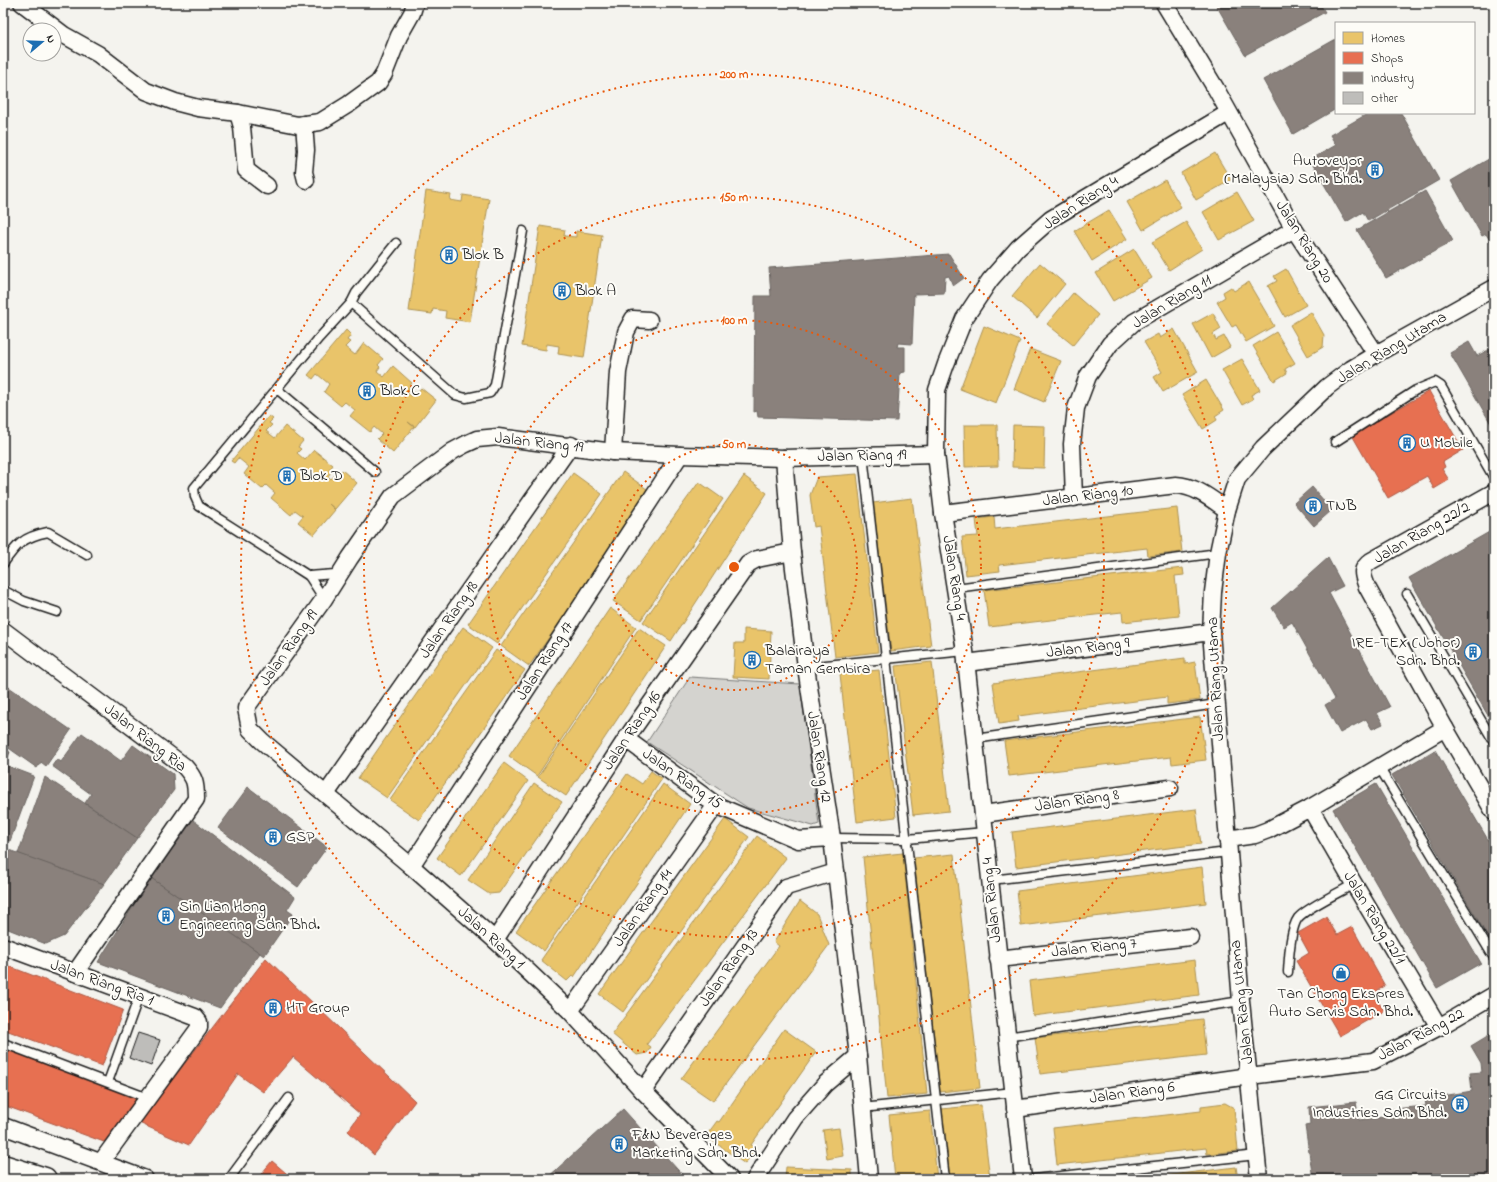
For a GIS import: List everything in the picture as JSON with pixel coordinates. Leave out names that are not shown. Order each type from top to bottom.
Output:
[{"type":"main road","points":[[3,1166],[45,1179]]},
{"type":"street","points":[[22,3],[64,35],[98,54],[146,91],[175,102],[198,108],[238,113],[298,125],[320,122],[349,104],[378,83],[384,74],[399,36],[412,13],[415,3]]},
{"type":"street","name":"Jalan Riang 20","points":[[1164,3],[1216,89],[1294,229],[1376,354]]},
{"type":"street","points":[[238,113],[242,128],[246,170],[267,186]]},
{"type":"street","name":"Jalan Riang 4","points":[[1023,1179],[1014,1092],[1006,1036],[991,880],[966,657],[943,512],[936,454],[937,390],[964,319],[990,280],[1018,248],[1051,219],[1228,113]]},
{"type":"street","points":[[304,124],[306,150],[304,172],[306,180]]},
{"type":"street","name":"Jalan Riang 11","points":[[1074,498],[1072,444],[1076,408],[1088,376],[1110,344],[1134,322],[1294,229]]},
{"type":"street","name":"Jalan Riang Utama","points":[[1259,1179],[1241,1001],[1211,632],[1213,592],[1218,552],[1227,510],[1237,480],[1262,448],[1327,387],[1376,354],[1494,288]]},
{"type":"street","points":[[613,452],[618,372],[626,332],[634,319],[649,320]]},
{"type":"street","name":"Jalan Riang 19","points":[[246,708],[324,599],[350,558],[393,496],[430,467],[466,444],[477,439],[498,437],[571,445],[613,452],[680,455],[784,458],[936,454]]},
{"type":"street","name":"Jalan Riang 18","points":[[326,794],[571,445]]},
{"type":"street","name":"Jalan Riang 17","points":[[411,866],[680,455]]},
{"type":"street","name":"Jalan Riang 12","points":[[784,458],[792,552],[806,667],[832,838],[858,1056],[869,1179]]},
{"type":"street","name":"Jalan Riang 10","points":[[943,512],[1176,485],[1187,485],[1196,489],[1227,510]]},
{"type":"street","name":"Jalan Riang 22/2","points":[[1493,809],[1445,728],[1367,587],[1363,569],[1371,561],[1494,492]]},
{"type":"street","name":"Jalan Riang 16","points":[[495,940],[626,739],[748,564],[757,559],[792,552]]},
{"type":"street","name":"Jalan Riang Ria","points":[[3,630],[184,766],[191,774],[196,784],[196,799],[75,973]]},
{"type":"street","name":"Jalan Riang 9","points":[[966,657],[1211,632]]},
{"type":"street","name":"Jalan Riang 1","points":[[246,708],[250,729],[262,741],[411,866],[495,940],[570,1011],[643,1091],[730,1179]]},
{"type":"street","points":[[1228,846],[1268,830],[1310,808],[1445,728]]},
{"type":"street","name":"Jalan Riang 15","points":[[626,739],[716,805],[798,840],[832,838]]},
{"type":"street","name":"Jalan Riang 8","points":[[984,814],[1170,788]]},
{"type":"street","name":"Jalan Riang 14","points":[[570,1011],[716,805]]},
{"type":"street","name":"Jalan Riang 22/1","points":[[1310,808],[1439,1027]]},
{"type":"street","name":"Jalan Riang 13","points":[[643,1091],[786,887],[836,872]]},
{"type":"street","name":"Jalan Riang 7","points":[[998,959],[1190,937]]},
{"type":"street","name":"Jalan Riang Ria 1","points":[[3,946],[195,1017],[199,1022],[199,1028],[148,1098]]},
{"type":"street","name":"Jalan Riang 22","points":[[1249,1076],[1373,1062],[1439,1027],[1494,995]]},
{"type":"street","points":[[755,1179],[795,1118],[825,1084],[858,1056]]},
{"type":"street","name":"Jalan Riang 6","points":[[1015,1109],[1249,1076]]},
{"type":"street","points":[[101,1162],[148,1098]]},
{"type":"street","points":[[3,1126],[145,1179]]},
{"type":"lane","points":[[351,303],[456,395],[466,398],[490,393],[495,385],[523,231]]},
{"type":"lane","points":[[324,599],[309,576],[199,506],[195,497],[194,488],[319,338],[351,303],[356,293],[396,244]]},
{"type":"lane","points":[[1335,442],[1416,390],[1435,382],[1441,386],[1494,478]]},
{"type":"lane","points":[[277,389],[375,472]]},
{"type":"lane","points":[[863,456],[946,1179]]},
{"type":"lane","points":[[3,564],[15,546],[32,535],[48,532],[87,555]]},
{"type":"lane","points":[[956,588],[1218,552]]},
{"type":"lane","points":[[309,576],[335,574],[350,558]]},
{"type":"lane","points":[[3,590],[24,601],[58,612]]},
{"type":"lane","points":[[1407,594],[1494,742]]},
{"type":"lane","points":[[806,667],[885,658],[966,657]]},
{"type":"lane","points":[[975,739],[1217,704]]},
{"type":"lane","points":[[1379,767],[1494,958]]},
{"type":"lane","points":[[832,838],[908,840],[985,832]]},
{"type":"lane","points":[[991,880],[1228,846]]},
{"type":"lane","points":[[1288,972],[1293,933],[1298,918],[1308,910],[1354,884]]},
{"type":"lane","points":[[108,1082],[139,996]]},
{"type":"lane","points":[[1006,1036],[1241,1001]]},
{"type":"lane","points":[[3,1043],[148,1098]]},
{"type":"lane","points":[[862,1108],[1014,1092]]},
{"type":"lane","points":[[229,1179],[289,1098]]},
{"type":"lane","points":[[1033,1179],[1257,1155]]},
{"type":"shaded area","points":[[690,677],[800,684],[819,824],[813,826],[748,808],[647,742]]},
{"type":"building: Homes","points":[[1215,153],[1231,180],[1196,200],[1181,173]]},
{"type":"building: Homes","points":[[1165,180],[1181,207],[1143,230],[1127,202]]},
{"type":"building: Homes","name":"Blok B","points":[[426,191],[451,195],[450,200],[462,202],[463,195],[489,199],[470,322],[445,318],[446,311],[433,309],[432,314],[409,311]]},
{"type":"building: Homes","points":[[1237,192],[1254,221],[1219,240],[1203,212]]},
{"type":"building: Homes","points":[[1109,210],[1127,239],[1092,261],[1074,231]]},
{"type":"building: Homes","points":[[1186,222],[1202,249],[1169,270],[1152,242]]},
{"type":"building: Homes","name":"Blok A","points":[[540,226],[565,230],[564,236],[576,237],[576,231],[602,235],[584,358],[558,354],[559,346],[547,344],[546,350],[522,346]]},
{"type":"building: Homes","points":[[1134,249],[1152,278],[1113,301],[1096,273]]},
{"type":"building: Homes","points":[[1040,263],[1065,284],[1037,318],[1012,296]]},
{"type":"building: Homes","points":[[1286,269],[1306,305],[1285,317],[1268,286],[1277,281],[1274,276]]},
{"type":"building: Homes","points":[[1248,282],[1274,326],[1246,342],[1236,325],[1232,327],[1217,302],[1225,297],[1223,292],[1231,287],[1234,291]]},
{"type":"building: Homes","points":[[1073,293],[1098,315],[1073,345],[1047,324]]},
{"type":"building: Homes","points":[[1311,312],[1324,335],[1323,347],[1308,356],[1290,325]]},
{"type":"building: Homes","points":[[1213,313],[1221,329],[1213,334],[1216,340],[1224,336],[1230,347],[1211,358],[1193,324]]},
{"type":"building: Homes","points":[[984,326],[1020,341],[996,403],[960,389]]},
{"type":"building: Homes","points":[[1174,329],[1198,372],[1163,392],[1154,377],[1162,372],[1144,342],[1158,334],[1160,338]]},
{"type":"building: Homes","name":"Blok C","points":[[346,330],[351,335],[347,340],[350,342],[345,347],[355,355],[364,343],[383,359],[378,365],[380,367],[377,371],[384,377],[393,366],[412,383],[408,388],[410,390],[407,393],[411,396],[414,392],[416,394],[421,388],[436,400],[415,427],[408,422],[414,427],[393,453],[377,439],[382,434],[374,427],[370,432],[350,416],[355,410],[345,402],[341,406],[324,392],[329,384],[317,374],[313,379],[308,375]]},
{"type":"building: Homes","points":[[1276,332],[1295,363],[1285,369],[1287,373],[1274,381],[1253,346]]},
{"type":"building: Homes","points":[[1030,349],[1061,361],[1044,402],[1014,389]]},
{"type":"building: Homes","points":[[1242,359],[1260,390],[1251,395],[1253,399],[1242,405],[1222,370]]},
{"type":"building: Homes","points":[[1206,380],[1224,410],[1215,416],[1217,420],[1203,429],[1182,395]]},
{"type":"building: Homes","name":"Blok D","points":[[269,416],[273,419],[269,423],[272,425],[266,431],[275,438],[285,426],[303,441],[298,447],[301,449],[297,453],[305,460],[314,450],[333,465],[329,470],[331,472],[328,476],[331,479],[335,475],[337,477],[342,470],[357,483],[335,509],[329,504],[335,510],[314,535],[298,522],[303,516],[295,510],[291,515],[271,498],[275,493],[266,485],[262,489],[244,474],[249,467],[238,458],[234,463],[231,461]]},
{"type":"building: Homes","points":[[964,425],[997,425],[998,466],[965,467]]},
{"type":"building: Homes","points":[[1013,425],[1045,426],[1044,468],[1012,467]]},
{"type":"building: Homes","points":[[623,472],[651,492],[529,666],[501,646]]},
{"type":"building: Homes","points":[[573,473],[602,494],[497,644],[468,624]]},
{"type":"building: Homes","points":[[857,474],[878,652],[835,657],[819,526],[814,527],[810,495],[817,477]]},
{"type":"building: Homes","points":[[744,476],[767,493],[671,641],[643,622]]},
{"type":"building: Homes","points":[[699,482],[723,499],[641,620],[613,601]]},
{"type":"building: Homes","points":[[912,498],[931,646],[891,651],[873,503]]},
{"type":"building: Homes","points":[[1177,508],[1182,552],[1148,556],[1147,548],[999,565],[1000,571],[966,575],[962,537],[978,536],[976,519],[994,517],[995,529]]},
{"type":"building: Homes","points":[[1183,568],[1184,575],[1175,576],[1179,616],[1123,622],[1122,612],[989,627],[984,590]]},
{"type":"building: Homes","points":[[610,608],[636,627],[537,776],[509,756]]},
{"type":"building: Homes","points":[[463,627],[492,648],[387,798],[358,778]]},
{"type":"building: Homes","points":[[639,628],[666,646],[566,796],[538,777]]},
{"type":"building: Homes","name":"Balairaya Taman Gembira","points":[[744,629],[771,631],[769,679],[733,677],[735,643],[744,643]]},
{"type":"building: Homes","points":[[496,650],[525,670],[419,820],[390,800]]},
{"type":"building: Homes","points":[[1185,658],[1185,664],[1195,662],[1200,700],[1167,704],[1167,697],[1018,716],[1019,721],[999,724],[993,683]]},
{"type":"building: Homes","points":[[932,662],[949,811],[913,815],[895,666]]},
{"type":"building: Homes","points":[[879,670],[896,817],[857,822],[840,674]]},
{"type":"building: Homes","points":[[1200,717],[1206,760],[1172,764],[1171,757],[1009,776],[1004,741]]},
{"type":"building: Homes","points":[[504,763],[528,781],[461,876],[437,858]]},
{"type":"building: Homes","points":[[651,771],[662,779],[544,951],[516,931],[627,774],[642,784]]},
{"type":"building: Homes","points":[[534,783],[562,802],[499,893],[489,894],[468,880]]},
{"type":"building: Homes","points":[[663,784],[690,804],[574,977],[572,976],[567,981],[541,960]]},
{"type":"building: Homes","points":[[1196,809],[1201,844],[1016,867],[1012,832]]},
{"type":"building: Homes","points":[[725,819],[749,837],[623,1012],[599,994]]},
{"type":"building: Homes","points":[[757,836],[786,858],[647,1044],[651,1047],[647,1053],[637,1055],[612,1034]]},
{"type":"building: Homes","points":[[903,853],[927,1094],[887,1098],[863,857]]},
{"type":"building: Homes","points":[[954,854],[980,1088],[940,1092],[914,858]]},
{"type":"building: Homes","points":[[1202,867],[1206,903],[1021,926],[1017,891]]},
{"type":"building: Homes","points":[[800,901],[817,914],[829,945],[713,1101],[681,1079],[779,946],[774,942]]},
{"type":"building: Homes","points":[[1195,960],[1199,995],[1033,1016],[1029,981]]},
{"type":"building: Homes","points":[[1202,1019],[1206,1055],[1040,1074],[1035,1038]]},
{"type":"building: Homes","points":[[784,1029],[816,1052],[751,1145],[756,1148],[745,1164],[706,1136],[717,1121],[719,1122]]},
{"type":"building: Homes","points":[[1225,1103],[1234,1108],[1238,1151],[1207,1154],[1206,1148],[1057,1165],[1053,1128],[1201,1111],[1201,1106]]},
{"type":"building: Homes","points":[[981,1105],[990,1179],[950,1179],[942,1109]]},
{"type":"building: Homes","points":[[930,1111],[937,1179],[895,1179],[889,1115]]},
{"type":"building: Homes","points":[[839,1128],[843,1156],[827,1159],[823,1130]]},
{"type":"building: Homes","points":[[786,1167],[852,1170],[852,1176],[857,1177],[857,1179],[785,1179]]},
{"type":"building: Homes","points":[[1236,1167],[1238,1179],[1139,1179]]},
{"type":"building: Shops","name":"U Mobile","points":[[1429,391],[1463,450],[1443,462],[1445,467],[1442,469],[1449,480],[1434,489],[1427,476],[1388,498],[1352,435]]},
{"type":"building: Shops","name":"Tan Chong Ekspres Auto Servis Sdn. Bhd.","points":[[1326,917],[1337,935],[1352,927],[1385,986],[1373,993],[1384,1011],[1340,1036],[1296,961],[1309,953],[1298,933]]},
{"type":"building: Shops","name":"HT Group","points":[[266,958],[415,1101],[374,1155],[348,1131],[360,1114],[293,1057],[263,1092],[238,1074],[189,1145],[139,1123]]},
{"type":"building: Shops","points":[[3,964],[123,1010],[102,1066],[3,1029]]},
{"type":"building: Shops","points":[[3,1048],[138,1097],[104,1142],[3,1105]]},
{"type":"building: Shops","points":[[272,1161],[293,1179],[257,1179]]},
{"type":"building: Industry","points":[[1215,3],[1319,3],[1325,12],[1245,55]]},
{"type":"building: Industry","points":[[1335,40],[1335,110],[1293,134],[1263,80]]},
{"type":"building: Industry","name":"Autoveyor (Malaysia) Sdn. Bhd.","points":[[1367,114],[1402,114],[1439,180],[1368,221],[1363,212],[1346,222],[1310,160],[1336,145],[1330,135]]},
{"type":"building: Industry","points":[[1494,156],[1494,247],[1486,234],[1482,236],[1451,181]]},
{"type":"building: Industry","points":[[1425,191],[1453,241],[1386,278],[1357,230]]},
{"type":"building: Industry","points":[[949,254],[964,278],[953,286],[949,276],[945,277],[944,293],[914,294],[912,344],[898,343],[897,347],[905,347],[905,372],[900,373],[897,421],[758,417],[757,411],[754,412],[755,296],[771,296],[769,268]]},
{"type":"building: Industry","points":[[1469,342],[1477,356],[1494,347],[1494,429],[1450,353]]},
{"type":"building: Industry","name":"TNB","points":[[1312,487],[1332,510],[1314,526],[1294,503]]},
{"type":"building: Industry","name":"IRE-TEX (Johor) Sdn. Bhd.","points":[[1491,531],[1494,536],[1494,726],[1409,578]]},
{"type":"building: Industry","points":[[1328,558],[1343,586],[1329,593],[1390,707],[1377,713],[1383,724],[1372,729],[1366,719],[1340,733],[1325,705],[1335,699],[1292,622],[1284,627],[1272,608]]},
{"type":"building: Industry","points":[[3,683],[71,730],[46,766],[41,762],[37,768],[3,744]]},
{"type":"building: Industry","points":[[82,733],[121,761],[133,745],[173,774],[174,790],[137,838],[85,803],[91,794],[52,766],[57,759],[61,762]]},
{"type":"building: Industry","points":[[3,750],[10,752],[5,765],[34,776],[10,841],[3,839]]},
{"type":"building: Industry","points":[[1435,750],[1494,850],[1494,947],[1392,775]]},
{"type":"building: Industry","points":[[45,777],[137,838],[104,884],[18,854]]},
{"type":"building: Industry","points":[[1376,784],[1481,963],[1437,988],[1333,809]]},
{"type":"building: Industry","name":"GSP","points":[[248,787],[327,847],[298,887],[218,828]]},
{"type":"building: Industry","points":[[193,820],[295,897],[287,910],[293,914],[264,956],[151,878]]},
{"type":"building: Industry","points":[[3,848],[104,884],[64,936],[46,944],[3,927]]},
{"type":"building: Industry","name":"Sin Lian Hong Engineering Sdn. Bhd.","points":[[151,878],[260,953],[220,1008],[98,962]]},
{"type":"building: Industry","name":"GG Circuits Industries Sdn. Bhd.","points":[[1494,1032],[1494,1179],[1313,1179],[1305,1126],[1310,1125],[1309,1107],[1356,1102],[1359,1120],[1393,1116],[1393,1109],[1426,1106],[1425,1099],[1472,1091],[1470,1073],[1482,1072],[1481,1063],[1471,1046]]},
{"type":"building: Industry","name":"F&N Beverages Marketing Sdn. Bhd.","points":[[623,1109],[686,1179],[546,1179]]},
{"type":"building: Other","points":[[138,1033],[160,1040],[151,1066],[129,1058]]},
{"type":"place","name":"Autoveyor (Malaysia) Sdn. Bhd.","points":[[1375,170]]},
{"type":"place","name":"Blok B","points":[[449,255]]},
{"type":"place","name":"Blok A","points":[[562,291]]},
{"type":"place","name":"Blok C","points":[[367,391]]},
{"type":"place","name":"U Mobile","points":[[1407,443]]},
{"type":"place","name":"Blok D","points":[[287,476]]},
{"type":"place","name":"TNB","points":[[1313,506]]},
{"type":"place","name":"IRE-TEX (Johor) Sdn. Bhd.","points":[[1473,652]]},
{"type":"place","name":"Balairaya Taman Gembira","points":[[752,660]]},
{"type":"place","name":"GSP","points":[[273,837]]},
{"type":"place","name":"Sin Lian Hong Engineering Sdn. Bhd.","points":[[166,916]]},
{"type":"place","name":"Tan Chong Ekspres Auto Servis Sdn. Bhd.","points":[[1341,973]]},
{"type":"place","name":"HT Group","points":[[273,1008]]},
{"type":"place","name":"GG Circuits Industries Sdn. Bhd.","points":[[1460,1104]]},
{"type":"place","name":"F&N Beverages Marketing Sdn. Bhd.","points":[[619,1144]]}]
